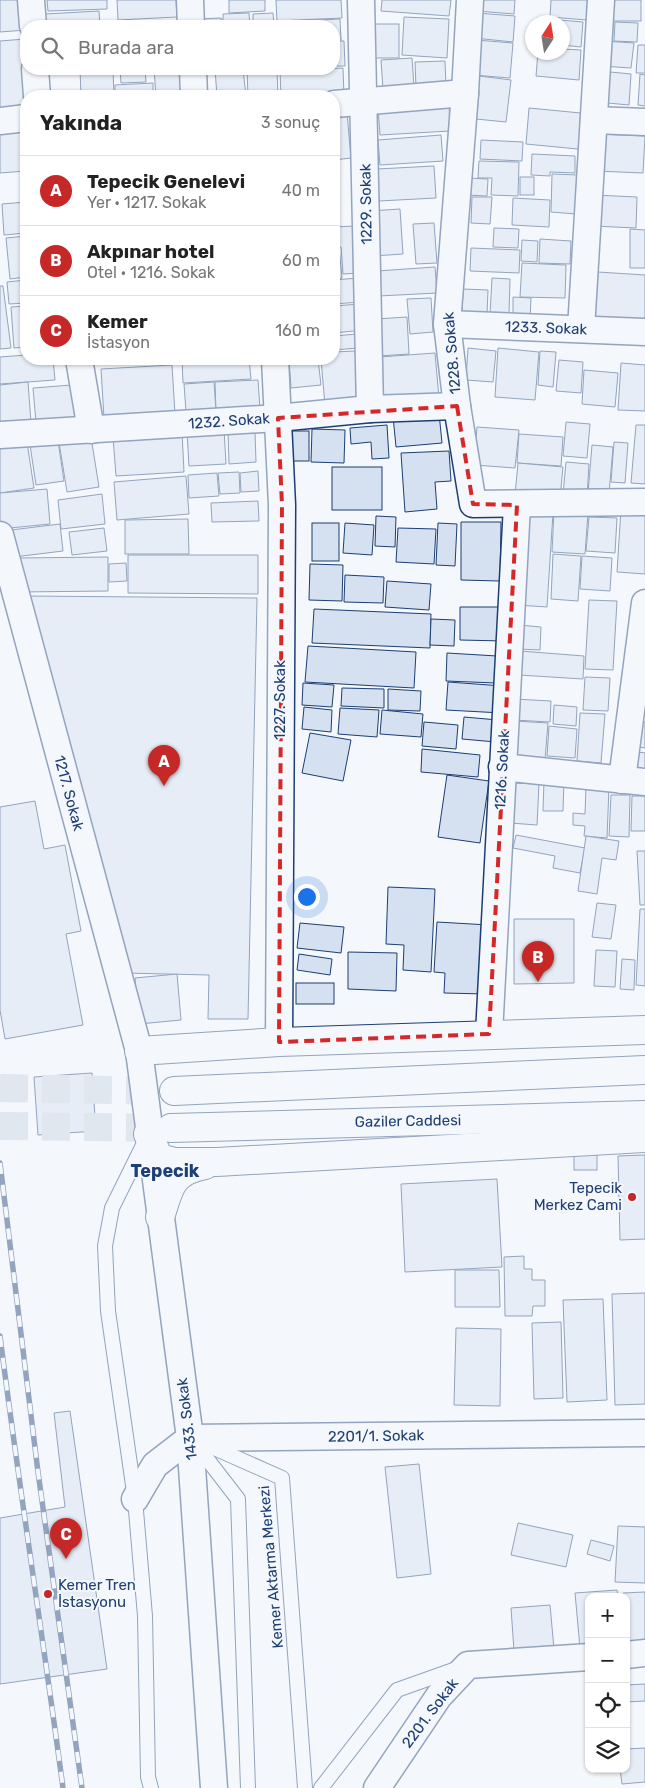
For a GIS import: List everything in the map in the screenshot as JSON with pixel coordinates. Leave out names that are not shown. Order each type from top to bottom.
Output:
[{"type":"street","points":[[31,0],[33,20]]},
{"type":"street","points":[[190,0],[191,20]]},
{"type":"street","name":"1229. Sokak","points":[[361,0],[370,409]]},
{"type":"street","name":"1228. Sokak","points":[[470,0],[465,93],[447,324],[457,406],[473,504],[517,505],[645,502]]},
{"type":"street","points":[[581,329],[601,0]]},
{"type":"street","points":[[35,75],[36,90]]},
{"type":"street","points":[[193,75],[194,90]]},
{"type":"street","points":[[340,103],[465,93]]},
{"type":"street","points":[[0,121],[20,119]]},
{"type":"street","points":[[594,120],[645,122]]},
{"type":"street","name":"1233. Sokak","points":[[447,324],[645,332]]},
{"type":"street","points":[[80,365],[91,430]]},
{"type":"street","name":"1227. Sokak","points":[[275,365],[282,505],[279,1042]]},
{"type":"street","name":"1232. Sokak","points":[[0,435],[278,418],[370,409],[457,406]]},
{"type":"street","name":"1216. Sokak","points":[[489,1034],[517,505]]},
{"type":"street","name":"1217. Sokak","points":[[0,535],[139,1051]]},
{"type":"street","points":[[502,767],[634,781],[645,603]]},
{"type":"street","points":[[139,1051],[279,1042],[645,1030]]},
{"type":"street","name":"1433. Sokak","points":[[139,1051],[160,1131],[160,1218],[190,1438],[214,1788]]},
{"type":"street","points":[[174,1091],[645,1070]]},
{"type":"street","name":"Gaziler Caddesi","points":[[160,1131],[645,1115]]},
{"type":"street","points":[[160,1131],[159,1158],[175,1162],[217,1162],[645,1138]]},
{"type":"street","points":[[160,1218],[172,1180],[190,1168],[217,1162]]},
{"type":"street","name":"2201/1. Sokak","points":[[190,1438],[645,1433]]},
{"type":"street","points":[[135,1499],[155,1465],[190,1438]]},
{"type":"street","points":[[630,1654],[645,1653]]},
{"type":"street","name":"2201. Sokak","points":[[377,1788],[439,1696],[468,1665],[585,1657]]},
{"type":"lane","points":[[151,1788],[148,1777],[145,1616],[135,1499],[108,1311],[105,1246],[112,1208],[160,1131]]},
{"type":"lane","name":"Kemer Aktarma Merkezi","points":[[190,1438],[238,1500],[248,1788]]},
{"type":"lane","name":"Kemer Aktarma Merkezi","points":[[190,1438],[282,1478],[305,1788]]},
{"type":"lane","points":[[322,1788],[397,1690],[468,1665]]},
{"type":"highlighted area","points":[[457,406],[473,504],[517,505],[489,1034],[279,1042],[282,505],[278,418]]},
{"type":"building","points":[[0,0],[29,0],[27,20],[20,20],[20,30],[0,32]]},
{"type":"building","points":[[47,0],[107,0],[107,9],[48,11]]},
{"type":"building","points":[[117,0],[176,0],[177,17],[118,20]]},
{"type":"building","points":[[229,0],[265,0],[265,11],[229,13]]},
{"type":"building","points":[[276,0],[341,0],[342,18],[277,20]]},
{"type":"building","points":[[382,0],[451,0],[449,16],[381,11]]},
{"type":"building","points":[[478,0],[515,0],[514,14],[477,11]]},
{"type":"building","points":[[551,0],[589,0],[587,20],[570,19],[570,15],[550,15]]},
{"type":"building","points":[[610,0],[641,0],[641,21],[610,21]]},
{"type":"building","points":[[99,11],[100,20],[45,20],[45,14]]},
{"type":"building","points":[[249,13],[250,20],[223,20],[223,14]]},
{"type":"building","points":[[273,13],[274,20],[253,20],[253,14]]},
{"type":"building","points":[[477,13],[515,16],[513,42],[474,38]]},
{"type":"building","points":[[404,17],[449,19],[447,58],[402,55]]},
{"type":"building","points":[[221,18],[221,20],[200,20]]},
{"type":"building","points":[[340,19],[341,40],[340,20],[319,20]]},
{"type":"building","points":[[570,21],[583,22],[581,47],[570,46]]},
{"type":"building","points":[[615,22],[638,23],[637,42],[614,41]]},
{"type":"building","points":[[368,24],[399,24],[399,58],[368,58]]},
{"type":"building","points":[[20,39],[20,75],[26,75],[26,90],[20,90],[20,106],[0,108],[0,41]]},
{"type":"building","points":[[476,40],[513,43],[510,78],[473,75]]},
{"type":"building","points":[[340,41],[344,41],[345,66],[340,66]]},
{"type":"building","points":[[603,41],[634,43],[631,68],[601,66]]},
{"type":"building","points":[[638,45],[645,45],[645,73],[636,73]]},
{"type":"building","points":[[570,49],[581,50],[579,80],[536,76],[537,60],[570,60]]},
{"type":"building","points":[[412,58],[414,87],[383,89],[381,60]]},
{"type":"building","points":[[445,61],[446,86],[416,87],[415,62]]},
{"type":"building","points":[[340,68],[343,68],[344,96],[340,96],[340,90],[281,90],[280,75],[340,75]]},
{"type":"building","points":[[600,71],[631,74],[629,105],[597,102]]},
{"type":"building","points":[[640,74],[645,75],[645,106],[638,105]]},
{"type":"building","points":[[80,75],[113,75],[114,90],[81,90]]},
{"type":"building","points":[[120,75],[145,75],[146,82],[121,83]]},
{"type":"building","points":[[154,75],[184,75],[185,90],[156,90]]},
{"type":"building","points":[[215,75],[244,75],[245,90],[217,90]]},
{"type":"building","points":[[247,75],[277,75],[278,90],[248,90]]},
{"type":"building","points":[[471,75],[511,80],[506,122],[466,118]]},
{"type":"building","points":[[153,83],[153,90],[115,90],[115,85]]},
{"type":"building","points":[[449,104],[450,131],[380,135],[378,108]]},
{"type":"building","points":[[529,108],[591,114],[588,150],[526,144]]},
{"type":"building","points":[[347,113],[351,158],[340,159],[340,114]]},
{"type":"building","points":[[20,121],[20,171],[0,173],[0,123]]},
{"type":"building","points":[[596,134],[645,136],[643,173],[595,171]]},
{"type":"building","points":[[441,135],[443,161],[380,165],[378,140]]},
{"type":"building","points":[[481,140],[523,142],[522,161],[480,159]]},
{"type":"building","points":[[532,154],[575,156],[575,173],[550,172],[550,176],[531,175]]},
{"type":"building","points":[[479,161],[519,162],[518,196],[491,195],[492,178],[478,178]]},
{"type":"building","points":[[434,166],[436,198],[379,201],[377,169]]},
{"type":"building","points":[[552,174],[578,175],[576,214],[551,212]]},
{"type":"building","points":[[520,177],[534,177],[534,195],[520,195]]},
{"type":"building","points":[[468,178],[488,179],[487,196],[467,195]]},
{"type":"building","points":[[594,195],[637,197],[636,228],[593,226]]},
{"type":"building","points":[[472,197],[492,197],[490,224],[471,223]]},
{"type":"building","points":[[513,198],[550,200],[549,227],[512,225]]},
{"type":"building","points":[[20,202],[20,234],[4,235],[2,204]]},
{"type":"building","points":[[400,209],[403,254],[373,256],[370,211]]},
{"type":"building","points":[[434,223],[437,263],[416,264],[413,224]]},
{"type":"building","points":[[355,226],[360,273],[343,274],[340,227]]},
{"type":"building","points":[[494,228],[519,229],[518,248],[493,247]]},
{"type":"building","points":[[630,229],[645,230],[645,268],[630,268]]},
{"type":"building","points":[[20,237],[20,278],[10,279],[6,238]]},
{"type":"building","points":[[540,239],[571,241],[570,264],[539,263]]},
{"type":"building","points":[[522,240],[538,241],[537,262],[521,261]]},
{"type":"building","points":[[471,248],[520,250],[519,273],[470,271]]},
{"type":"building","points":[[340,257],[342,278],[340,278]]},
{"type":"building","points":[[522,263],[566,265],[565,298],[520,297]]},
{"type":"building","points":[[435,267],[437,293],[379,296],[377,271]]},
{"type":"building","points":[[598,272],[645,275],[645,322],[595,319]]},
{"type":"building","points":[[358,278],[360,302],[340,304],[340,280]]},
{"type":"building","points":[[492,278],[510,279],[509,314],[490,314]]},
{"type":"building","points":[[20,281],[20,303],[9,304],[7,282]]},
{"type":"building","points":[[0,286],[3,286],[11,348],[0,349]]},
{"type":"building","points":[[463,289],[488,290],[487,314],[462,313]]},
{"type":"building","points":[[513,297],[531,298],[530,321],[513,320]]},
{"type":"building","points":[[431,298],[433,332],[410,334],[407,299]]},
{"type":"building","points":[[360,304],[363,330],[340,332],[340,306]]},
{"type":"building","points":[[20,306],[20,348],[14,348],[11,307]]},
{"type":"building","points":[[407,317],[409,354],[378,356],[376,319]]},
{"type":"building","points":[[357,334],[358,348],[340,350],[340,335]]},
{"type":"building","points":[[468,348],[496,351],[493,382],[466,380]]},
{"type":"building","points":[[498,348],[539,352],[535,400],[495,397]]},
{"type":"building","points":[[355,351],[359,402],[325,405],[322,365],[340,365],[340,352]]},
{"type":"building","points":[[540,351],[556,352],[553,387],[538,385]]},
{"type":"building","points":[[435,353],[439,398],[383,402],[380,357]]},
{"type":"building","points":[[20,355],[20,365],[54,365],[55,380],[0,384],[0,357]]},
{"type":"building","points":[[559,360],[583,362],[581,393],[556,391]]},
{"type":"building","points":[[621,363],[645,365],[645,411],[618,410]]},
{"type":"building","points":[[172,365],[175,414],[104,418],[101,369]]},
{"type":"building","points":[[182,365],[250,365],[251,379],[183,383]]},
{"type":"building","points":[[289,365],[319,365],[321,385],[291,388]]},
{"type":"building","points":[[584,370],[618,373],[615,407],[582,404]]},
{"type":"building","points":[[258,380],[260,410],[216,412],[215,382]]},
{"type":"building","points":[[28,382],[31,423],[0,426],[0,385]]},
{"type":"building","points":[[214,382],[216,411],[186,412],[184,384]]},
{"type":"building","points":[[72,385],[75,420],[36,422],[33,388]]},
{"type":"building","points":[[439,413],[442,443],[396,447],[393,416]]},
{"type":"building","points":[[566,422],[590,424],[587,458],[563,456]]},
{"type":"building","points":[[387,425],[389,458],[372,459],[371,442],[351,444],[350,428]]},
{"type":"building","points":[[636,425],[645,425],[645,484],[631,483]]},
{"type":"building","points":[[477,427],[519,430],[515,468],[474,465]]},
{"type":"building","points":[[224,429],[226,464],[189,466],[187,431]]},
{"type":"building","points":[[312,429],[345,430],[344,463],[311,462]]},
{"type":"building","points":[[291,431],[309,431],[309,461],[291,461]]},
{"type":"building","points":[[182,432],[184,472],[116,476],[113,437]]},
{"type":"building","points":[[255,432],[256,462],[229,464],[228,433]]},
{"type":"building","points":[[519,434],[563,437],[561,466],[517,463]]},
{"type":"building","points":[[26,436],[34,488],[0,493],[0,440]]},
{"type":"building","points":[[91,437],[99,487],[67,492],[59,442]]},
{"type":"building","points":[[58,441],[64,481],[36,485],[30,445]]},
{"type":"building","points":[[614,442],[628,443],[625,483],[611,482]]},
{"type":"building","points":[[592,445],[613,447],[609,494],[588,493]]},
{"type":"building","points":[[449,451],[451,481],[435,482],[437,509],[405,512],[401,453]]},
{"type":"building","points":[[566,462],[589,464],[587,497],[563,495]]},
{"type":"building","points":[[518,463],[563,467],[560,498],[515,495]]},
{"type":"building","points":[[332,467],[382,467],[382,510],[332,510]]},
{"type":"building","points":[[258,471],[259,491],[241,492],[240,473]]},
{"type":"building","points":[[239,472],[240,493],[220,494],[218,473]]},
{"type":"building","points":[[217,473],[219,496],[189,498],[188,475]]},
{"type":"building","points":[[186,476],[189,514],[117,520],[114,482]]},
{"type":"building","points":[[47,489],[50,524],[0,529],[0,493]]},
{"type":"building","points":[[102,494],[105,524],[61,529],[58,500]]},
{"type":"building","points":[[258,501],[259,521],[212,522],[211,503]]},
{"type":"building","points":[[621,509],[645,511],[645,574],[617,572]]},
{"type":"building","points":[[523,511],[553,513],[547,607],[517,605]]},
{"type":"building","points":[[554,511],[588,513],[585,554],[552,552]]},
{"type":"building","points":[[376,516],[396,517],[395,547],[375,546]]},
{"type":"building","points":[[589,517],[617,518],[615,553],[586,551]]},
{"type":"building","points":[[188,519],[189,554],[125,554],[125,520]]},
{"type":"building","points":[[461,522],[501,522],[500,581],[461,580]]},
{"type":"building","points":[[312,523],[339,523],[339,561],[312,561]]},
{"type":"building","points":[[345,523],[374,525],[372,555],[343,553]]},
{"type":"building","points":[[438,523],[457,524],[455,566],[436,565]]},
{"type":"building","points":[[60,524],[63,551],[14,557],[11,530]]},
{"type":"building","points":[[104,528],[107,551],[72,555],[69,532]]},
{"type":"building","points":[[398,528],[436,529],[434,564],[396,562]]},
{"type":"building","points":[[553,554],[581,556],[578,601],[551,599]]},
{"type":"building","points":[[128,555],[258,555],[258,594],[128,593]]},
{"type":"building","points":[[582,556],[612,558],[610,591],[580,589]]},
{"type":"building","points":[[108,557],[108,591],[19,592],[19,558]]},
{"type":"building","points":[[126,563],[127,581],[109,582],[109,564]]},
{"type":"building","points":[[310,564],[343,565],[342,601],[309,600]]},
{"type":"building","points":[[345,575],[384,577],[383,603],[344,602]]},
{"type":"building","points":[[387,581],[431,584],[429,610],[385,607]]},
{"type":"building","points":[[28,596],[257,598],[248,1019],[208,1019],[209,975],[124,973]]},
{"type":"building","points":[[589,600],[617,601],[613,670],[585,669]]},
{"type":"building","points":[[460,607],[505,607],[504,641],[460,640]]},
{"type":"building","points":[[314,609],[431,614],[430,648],[312,643]]},
{"type":"building","points":[[431,619],[455,620],[454,646],[430,645]]},
{"type":"building","points":[[519,625],[541,627],[540,650],[518,649]]},
{"type":"building","points":[[308,646],[416,652],[414,688],[305,682]]},
{"type":"building","points":[[520,651],[584,656],[583,679],[519,675]]},
{"type":"building","points":[[447,653],[497,656],[496,683],[446,681]]},
{"type":"building","points":[[585,677],[610,678],[608,711],[583,710]]},
{"type":"building","points":[[448,682],[503,686],[502,713],[446,710]]},
{"type":"building","points":[[303,683],[334,685],[332,707],[302,705]]},
{"type":"building","points":[[342,688],[384,689],[384,708],[341,706]]},
{"type":"building","points":[[388,689],[421,691],[420,711],[388,710]]},
{"type":"building","points":[[514,699],[551,701],[550,722],[513,720]]},
{"type":"building","points":[[554,705],[577,707],[576,726],[553,724]]},
{"type":"building","points":[[304,707],[332,710],[331,732],[302,729]]},
{"type":"building","points":[[340,708],[379,710],[377,737],[338,734]]},
{"type":"building","points":[[382,710],[423,714],[421,737],[380,734]]},
{"type":"building","points":[[580,713],[605,714],[601,763],[577,761]]},
{"type":"building","points":[[464,717],[498,720],[496,742],[462,739]]},
{"type":"building","points":[[515,721],[548,723],[545,760],[513,758]]},
{"type":"building","points":[[638,721],[645,722],[645,748],[634,746]]},
{"type":"building","points":[[424,722],[458,725],[456,749],[422,746]]},
{"type":"building","points":[[549,726],[577,729],[575,758],[547,756]]},
{"type":"building","points":[[310,733],[351,740],[343,781],[302,773]]},
{"type":"building","points":[[422,749],[480,755],[478,777],[421,772]]},
{"type":"building","points":[[631,751],[645,753],[645,778],[628,776]]},
{"type":"building","points":[[447,775],[489,781],[480,843],[438,837]]},
{"type":"building","points":[[544,780],[564,781],[563,811],[543,811]]},
{"type":"building","points":[[512,783],[539,784],[537,825],[510,823]]},
{"type":"building","points":[[586,786],[609,787],[607,838],[584,836],[585,826],[573,825],[573,813],[585,814]]},
{"type":"building","points":[[611,795],[630,795],[629,837],[609,836]]},
{"type":"building","points":[[632,796],[645,796],[645,831],[631,831]]},
{"type":"building","points":[[35,801],[44,849],[65,845],[81,931],[66,934],[83,1025],[5,1039],[0,1010],[0,807]]},
{"type":"building","points":[[516,835],[585,848],[580,873],[553,868],[555,856],[513,848]]},
{"type":"building","points":[[586,836],[619,841],[616,860],[602,858],[597,894],[578,891]]},
{"type":"building","points":[[637,851],[645,851],[645,905],[640,905]]},
{"type":"building","points":[[388,887],[435,889],[431,972],[403,970],[404,945],[386,944]]},
{"type":"building","points":[[597,903],[616,905],[611,939],[592,937]]},
{"type":"building","points":[[640,909],[645,909],[645,986],[636,985]]},
{"type":"building","points":[[514,919],[574,919],[574,983],[514,984]]},
{"type":"building","points":[[437,922],[489,925],[486,994],[444,993],[445,973],[434,972]]},
{"type":"building","points":[[300,923],[344,927],[341,953],[297,948]]},
{"type":"building","points":[[596,950],[617,951],[615,987],[594,986]]},
{"type":"building","points":[[348,952],[397,953],[396,991],[348,989]]},
{"type":"building","points":[[299,954],[332,959],[330,975],[297,970]]},
{"type":"building","points":[[622,959],[635,960],[634,990],[620,989]]},
{"type":"building","points":[[177,974],[181,1020],[139,1024],[135,978]]},
{"type":"building","points":[[296,983],[334,983],[334,1004],[296,1004]]},
{"type":"building","points":[[92,1073],[96,1131],[38,1135],[34,1077]]},
{"type":"building","points":[[574,1147],[597,1147],[597,1170],[574,1170]]},
{"type":"building","name":"Tepecik Merkez Cami","points":[[645,1155],[645,1239],[620,1240],[618,1156]]},
{"type":"building","points":[[497,1179],[502,1267],[405,1272],[401,1184]]},
{"type":"building","points":[[524,1256],[524,1269],[532,1269],[532,1280],[545,1280],[545,1306],[533,1306],[532,1316],[505,1316],[504,1257]]},
{"type":"building","points":[[455,1270],[499,1270],[500,1307],[455,1307]]},
{"type":"building","points":[[645,1293],[645,1404],[615,1405],[612,1294]]},
{"type":"building","points":[[603,1299],[607,1400],[567,1402],[563,1300]]},
{"type":"building","points":[[561,1322],[563,1398],[534,1399],[532,1323]]},
{"type":"building","points":[[456,1328],[501,1329],[500,1406],[454,1405]]},
{"type":"building","name":"Kemer Tren İstasyonu","points":[[70,1411],[107,1669],[0,1684],[0,1518],[65,1507],[54,1413]]},
{"type":"building","points":[[419,1464],[431,1574],[397,1578],[385,1467]]},
{"type":"building","points":[[518,1523],[573,1535],[566,1567],[511,1555]]},
{"type":"building","points":[[618,1526],[645,1527],[645,1583],[615,1582]]},
{"type":"building","points":[[591,1540],[614,1546],[610,1561],[587,1554]]},
{"type":"building","points":[[617,1590],[617,1593],[585,1593],[585,1647],[580,1648],[575,1593]]},
{"type":"building","points":[[645,1592],[645,1641],[630,1642],[630,1593],[623,1593]]},
{"type":"building","points":[[550,1605],[554,1649],[514,1651],[511,1608]]},
{"type":"building","points":[[645,1684],[645,1701],[630,1702],[630,1685]]},
{"type":"building","points":[[645,1748],[645,1782],[622,1784],[621,1773],[630,1773],[630,1749]]},
{"type":"tunnel","points":[[0,1088],[174,1091]]},
{"type":"tunnel","points":[[0,1126],[171,1128]]},
{"type":"railway","points":[[0,1163],[38,1472],[82,1788]]},
{"type":"railway","points":[[0,1336],[63,1788]]},
{"type":"place","name":"Tepecik Genelevi","points":[[164,786]]},
{"type":"place","name":"Akpınar hotel","points":[[538,982]]},
{"type":"place","name":"Tepecik Merkez Cami","points":[[632,1197]]},
{"type":"place","name":"Kemer","points":[[66,1559]]},
{"type":"place","name":"Kemer Tren İstasyonu","points":[[48,1594]]},
{"type":"district","name":"Tepecik","points":[[165,1171]]}]
